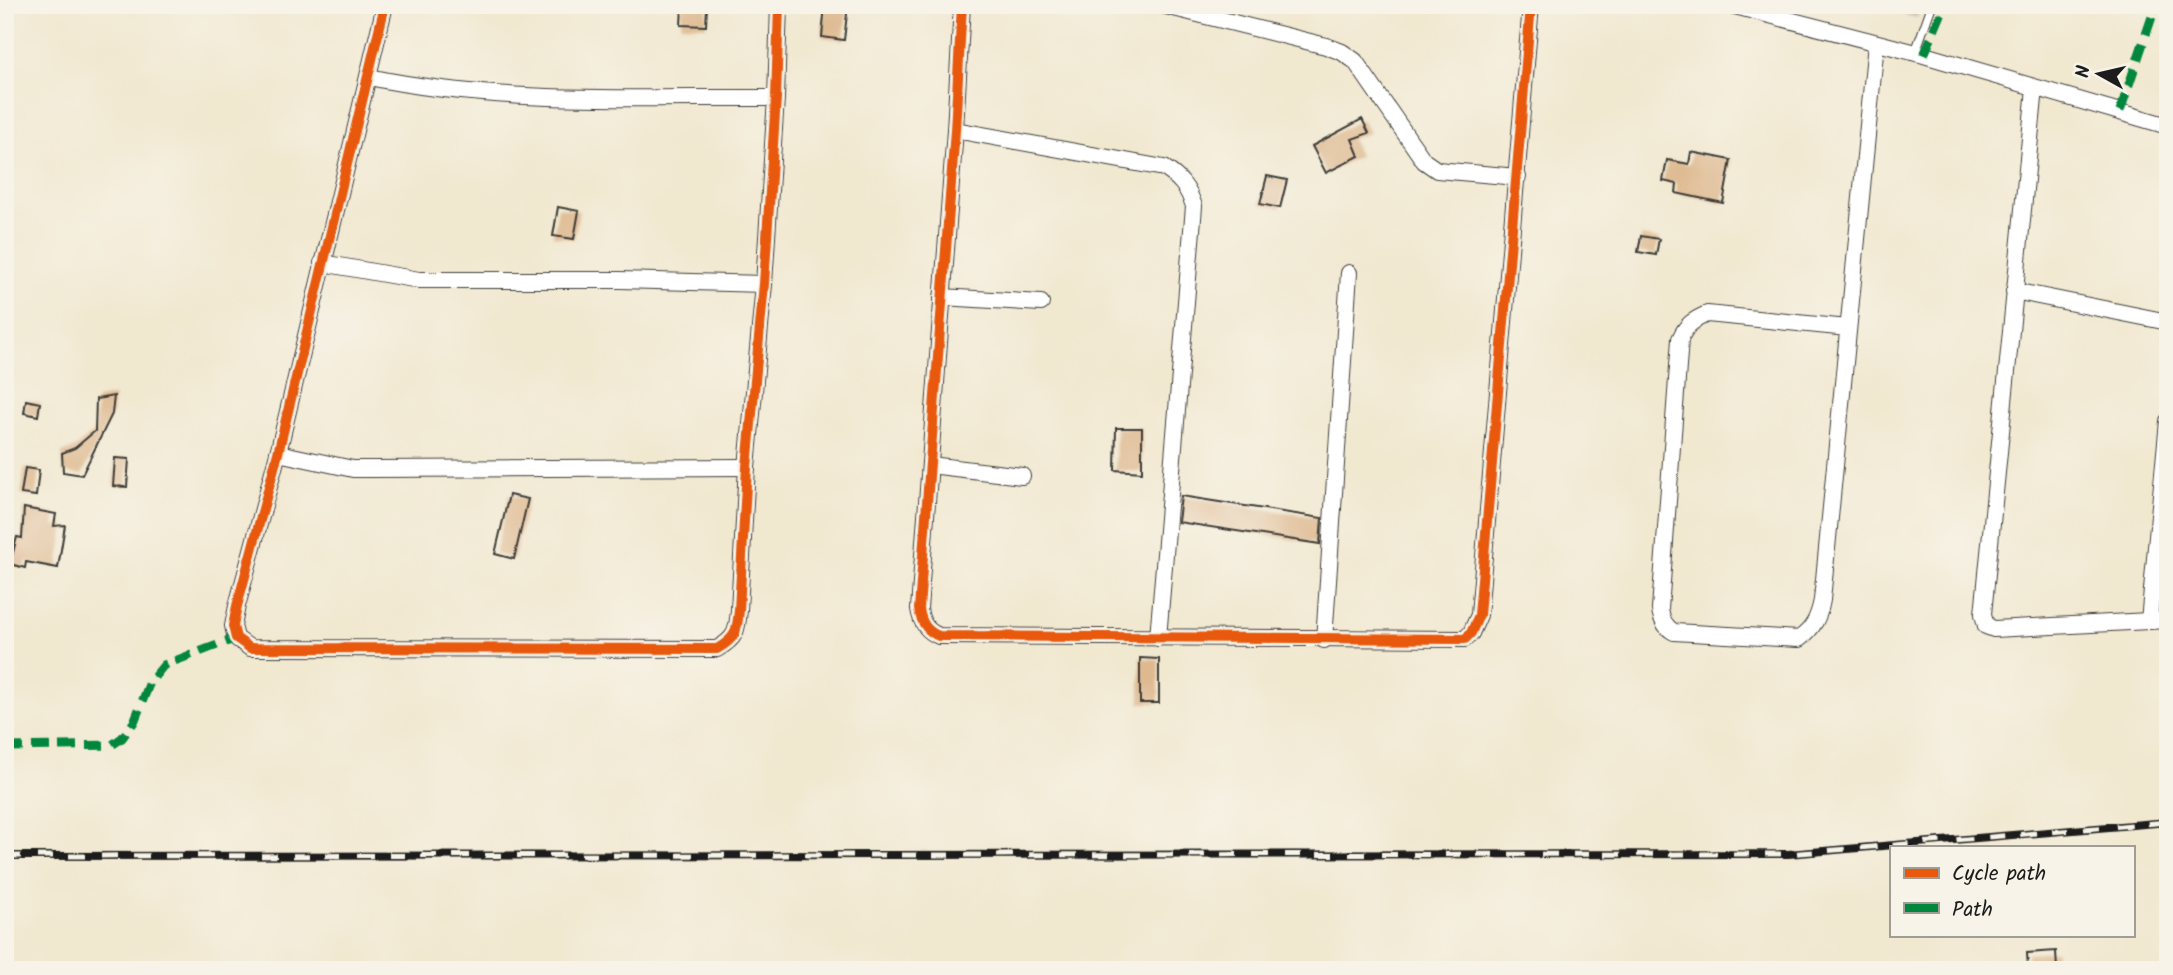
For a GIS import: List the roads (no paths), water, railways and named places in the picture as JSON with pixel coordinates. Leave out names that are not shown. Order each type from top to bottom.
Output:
[{"type":"street","points":[[385,5],[278,453],[237,606],[233,626],[236,638],[250,648],[717,649],[730,641],[737,631],[747,467],[764,284],[779,5]]},
{"type":"street","points":[[962,5],[920,618],[931,633],[939,636],[1324,640],[1465,639],[1476,626],[1481,603],[1531,5]]},
{"type":"street","points":[[1162,5],[1342,52],[1354,61],[1424,161],[1437,170],[1518,177]]},
{"type":"street","points":[[1731,5],[1915,52],[2168,126]]},
{"type":"street","points":[[1848,328],[1707,314],[1689,323],[1684,330],[1680,339],[1660,609],[1668,628],[1674,632],[1799,639],[1807,634],[1819,615],[1822,600],[1876,43]]},
{"type":"street","points":[[369,77],[411,86],[456,91],[567,96],[776,98]]},
{"type":"street","points":[[2035,88],[1983,614],[1986,626],[1994,629],[2168,620]]},
{"type":"street","points":[[955,130],[1164,168],[1175,175],[1190,193],[1194,206],[1158,638]]},
{"type":"street","points":[[322,263],[419,280],[620,280],[764,284]]},
{"type":"street","points":[[1324,640],[1349,273]]},
{"type":"street","points":[[2014,290],[2168,322]]},
{"type":"street","points":[[942,297],[1041,303]]},
{"type":"street","points":[[2149,621],[2168,421]]},
{"type":"street","points":[[278,453],[353,468],[372,469],[747,467]]},
{"type":"street","points":[[930,465],[1022,476]]},
{"type":"lane","points":[[1915,52],[1932,5]]},
{"type":"railway","points":[[5,856],[1788,854],[2168,822]]}]
